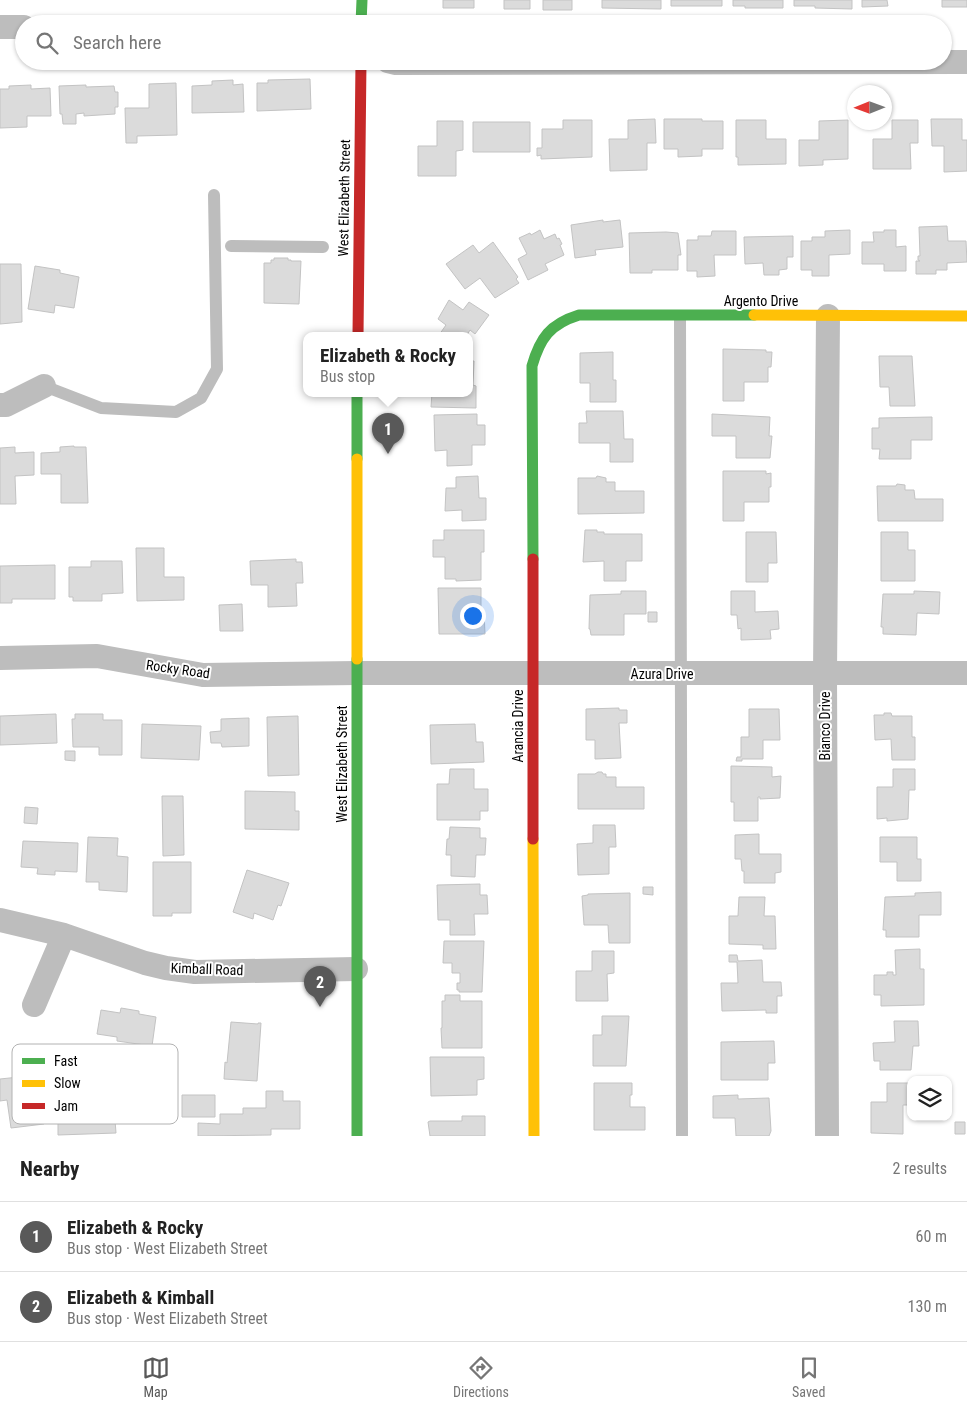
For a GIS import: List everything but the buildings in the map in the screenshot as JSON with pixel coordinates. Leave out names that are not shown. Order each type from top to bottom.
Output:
[{"type":"street","points":[[362,0],[362,15]]},
{"type":"street","points":[[0,27],[15,27]]},
{"type":"street","points":[[952,62],[967,62]]},
{"type":"street","name":"West Elizabeth Street","points":[[358,332],[361,70]]},
{"type":"street","name":"Argento Drive","points":[[556,325],[570,317],[579,315],[680,317],[967,316]]},
{"type":"street","name":"Bianco Drive","points":[[827,1136],[825,674],[828,316]]},
{"type":"street","name":"Arancia Drive","points":[[534,1136],[532,366],[537,348],[545,335],[556,325]]},
{"type":"street","points":[[0,405],[6,405],[44,386]]},
{"type":"street","name":"West Elizabeth Street","points":[[357,1136],[358,397]]},
{"type":"street","name":"Rocky Road","points":[[0,658],[97,656],[203,675],[357,673]]},
{"type":"street","name":"Azura Drive","points":[[357,673],[967,673]]},
{"type":"street","name":"Kimball Road","points":[[0,920],[64,935],[145,963],[166,968],[196,972],[356,969]]},
{"type":"street","points":[[34,1005],[64,935]]},
{"type":"lane","points":[[44,386],[101,408],[176,412],[202,398],[217,369],[214,196]]},
{"type":"lane","points":[[231,246],[323,247]]},
{"type":"lane","points":[[680,317],[682,1136]]},
{"type":"traffic: fast","points":[[361,15],[362,0]]},
{"type":"traffic: fast","points":[[533,559],[532,366],[539,347],[548,333],[561,323],[579,315],[754,315]]},
{"type":"traffic: fast","points":[[357,397],[357,459]]},
{"type":"traffic: fast","points":[[357,659],[357,1136]]},
{"type":"traffic: slow","points":[[754,315],[967,316]]},
{"type":"traffic: slow","points":[[357,459],[357,659]]},
{"type":"traffic: slow","points":[[533,839],[534,1136]]},
{"type":"traffic: jam","points":[[358,332],[361,70]]},
{"type":"traffic: jam","points":[[533,559],[533,839]]},
{"type":"place","name":"Elizabeth & Rocky","points":[[388,454]]},
{"type":"place","name":"Elizabeth & Kimball","points":[[320,1007]]}]
